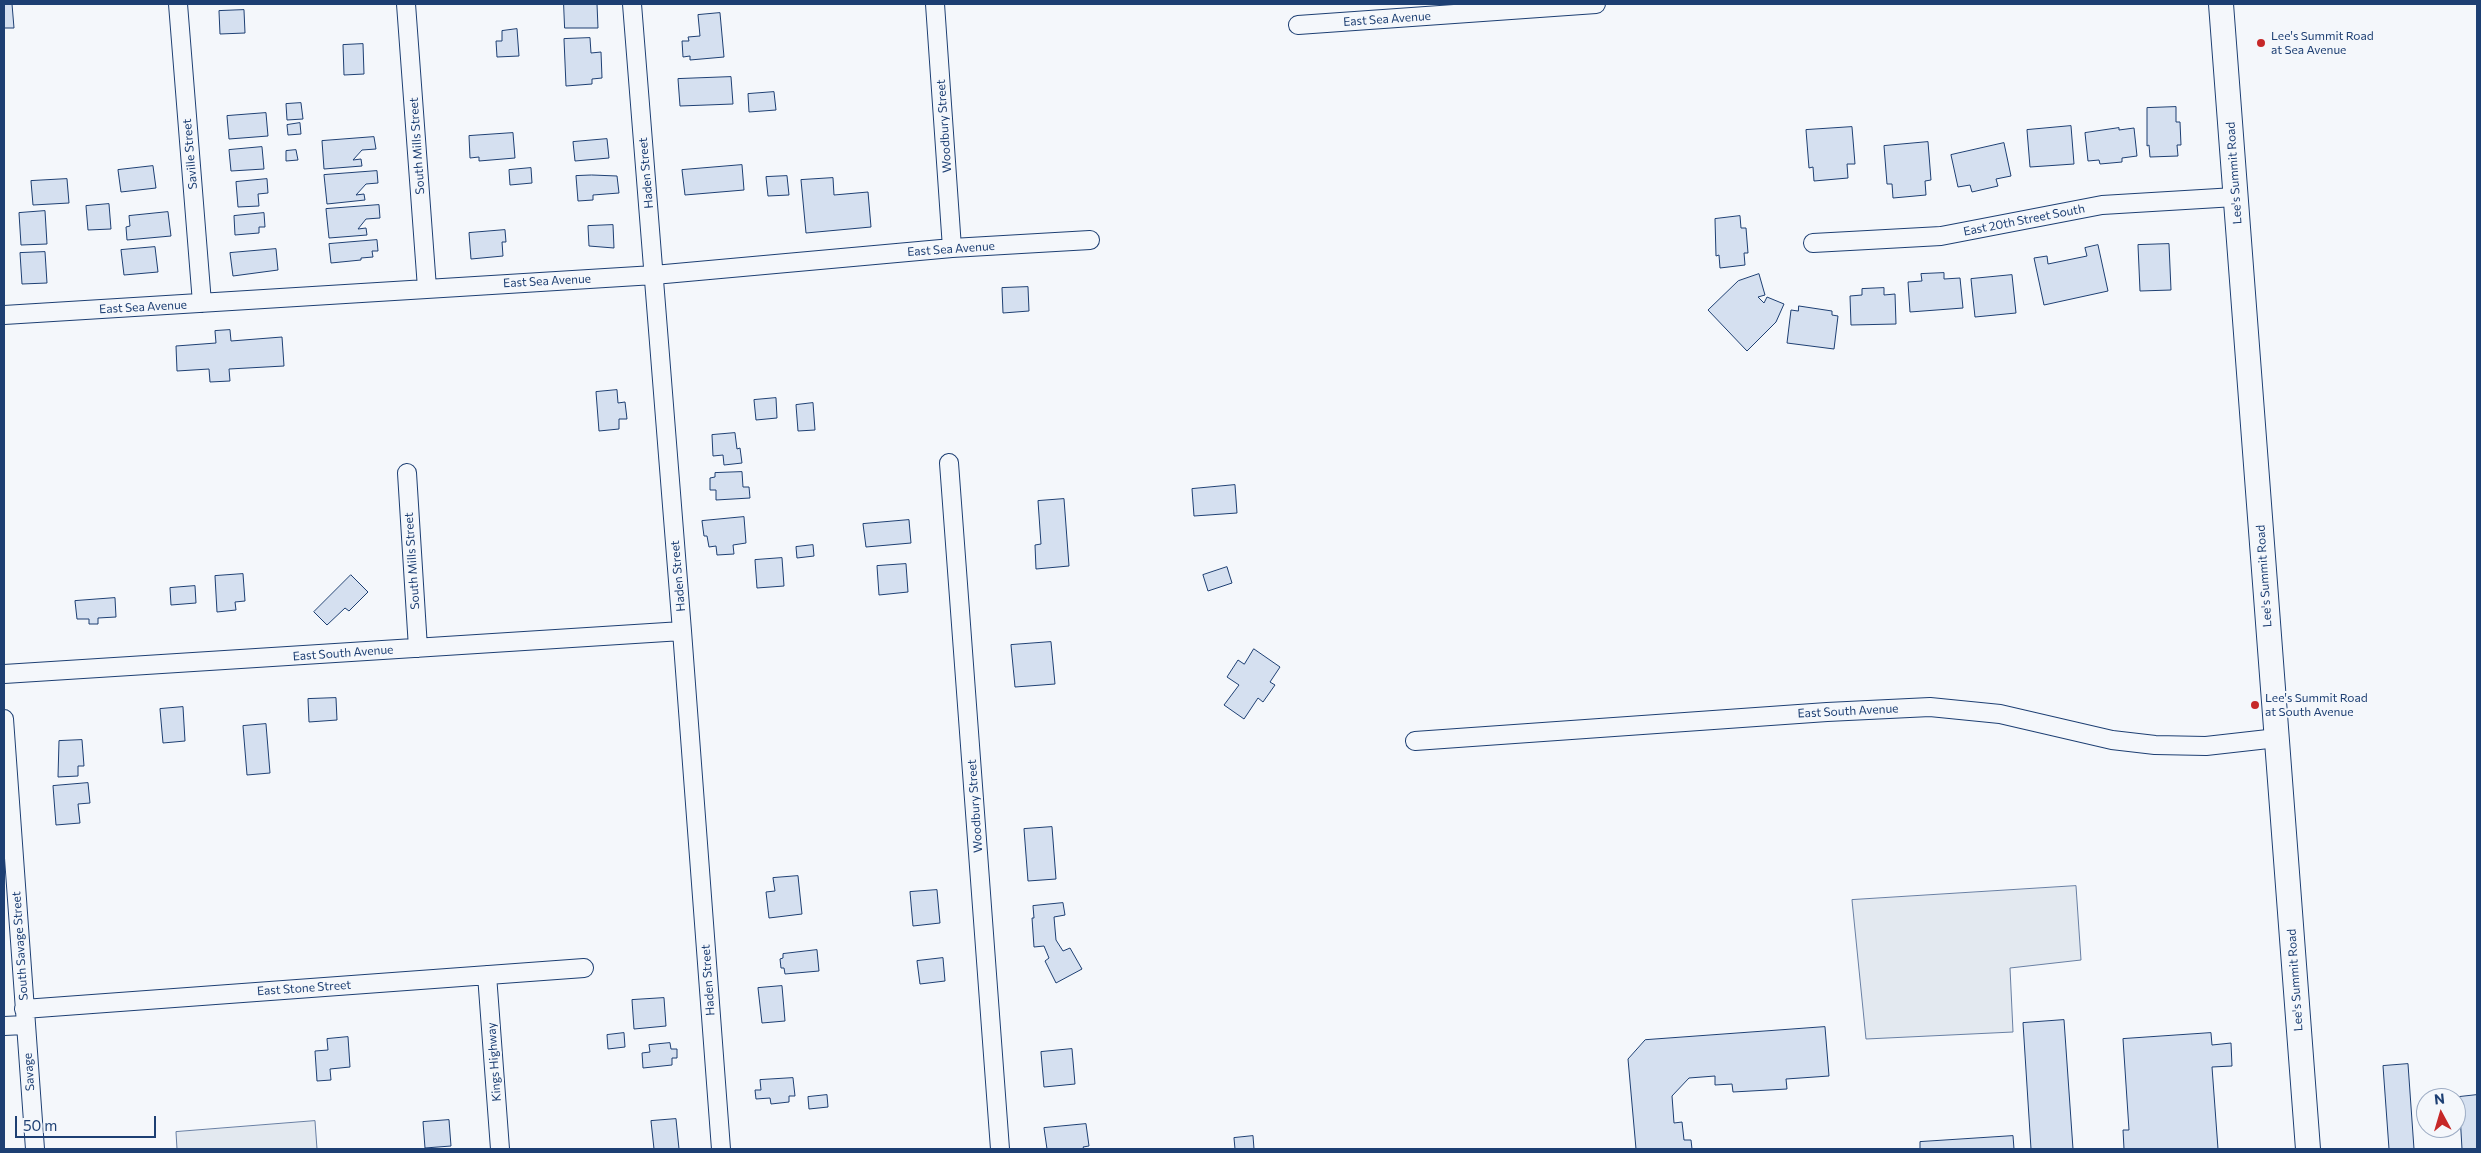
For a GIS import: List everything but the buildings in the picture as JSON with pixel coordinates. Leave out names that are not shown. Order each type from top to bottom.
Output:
[{"type":"main road","name":"Lee's Summit Road","points":[[2221,4],[2308,1149]]},
{"type":"street","name":"Saville Street","points":[[178,4],[202,303]]},
{"type":"street","name":"South Mills Street","points":[[406,4],[427,288]]},
{"type":"street","name":"Haden Street","points":[[632,4],[721,1149]]},
{"type":"street","name":"Woodbury Street","points":[[935,4],[952,248]]},
{"type":"street","name":"East Sea Avenue","points":[[1298,25],[1596,4]]},
{"type":"street","name":"East 20th Street South","points":[[1812,243],[1941,236],[2102,205],[2236,197]]},
{"type":"street","name":"East Sea Avenue","points":[[4,315],[654,275],[952,248],[1090,240]]},
{"type":"street","name":"Woodbury Street","points":[[949,463],[1000,1149]]},
{"type":"street","name":"South Mills Street","points":[[407,473],[418,648]]},
{"type":"street","name":"East South Avenue","points":[[4,674],[682,631]]},
{"type":"street","name":"East South Avenue","points":[[1415,741],[1827,712],[1930,707],[2000,714],[2112,740],[2155,746],[2206,746],[2277,738]]},
{"type":"street","name":"South Savage Street","points":[[4,719],[25,1017]]},
{"type":"street","name":"East Stone Street","points":[[4,1026],[25,1017],[584,968]]},
{"type":"street","name":"Kings Highway","points":[[487,975],[500,1149]]},
{"type":"street","name":"Savage","points":[[25,1017],[35,1149]]},
{"type":"shaded area","points":[[2076,886],[2081,960],[2010,968],[2013,1032],[1866,1039],[1852,900]]},
{"type":"shaded area","points":[[315,1121],[317,1149],[177,1149],[176,1132]]},
{"type":"place","name":"Lee's Summit Road at Sea Avenue","points":[[2261,43]]},
{"type":"place","name":"Lee's Summit Road at South Avenue","points":[[2255,705]]}]
